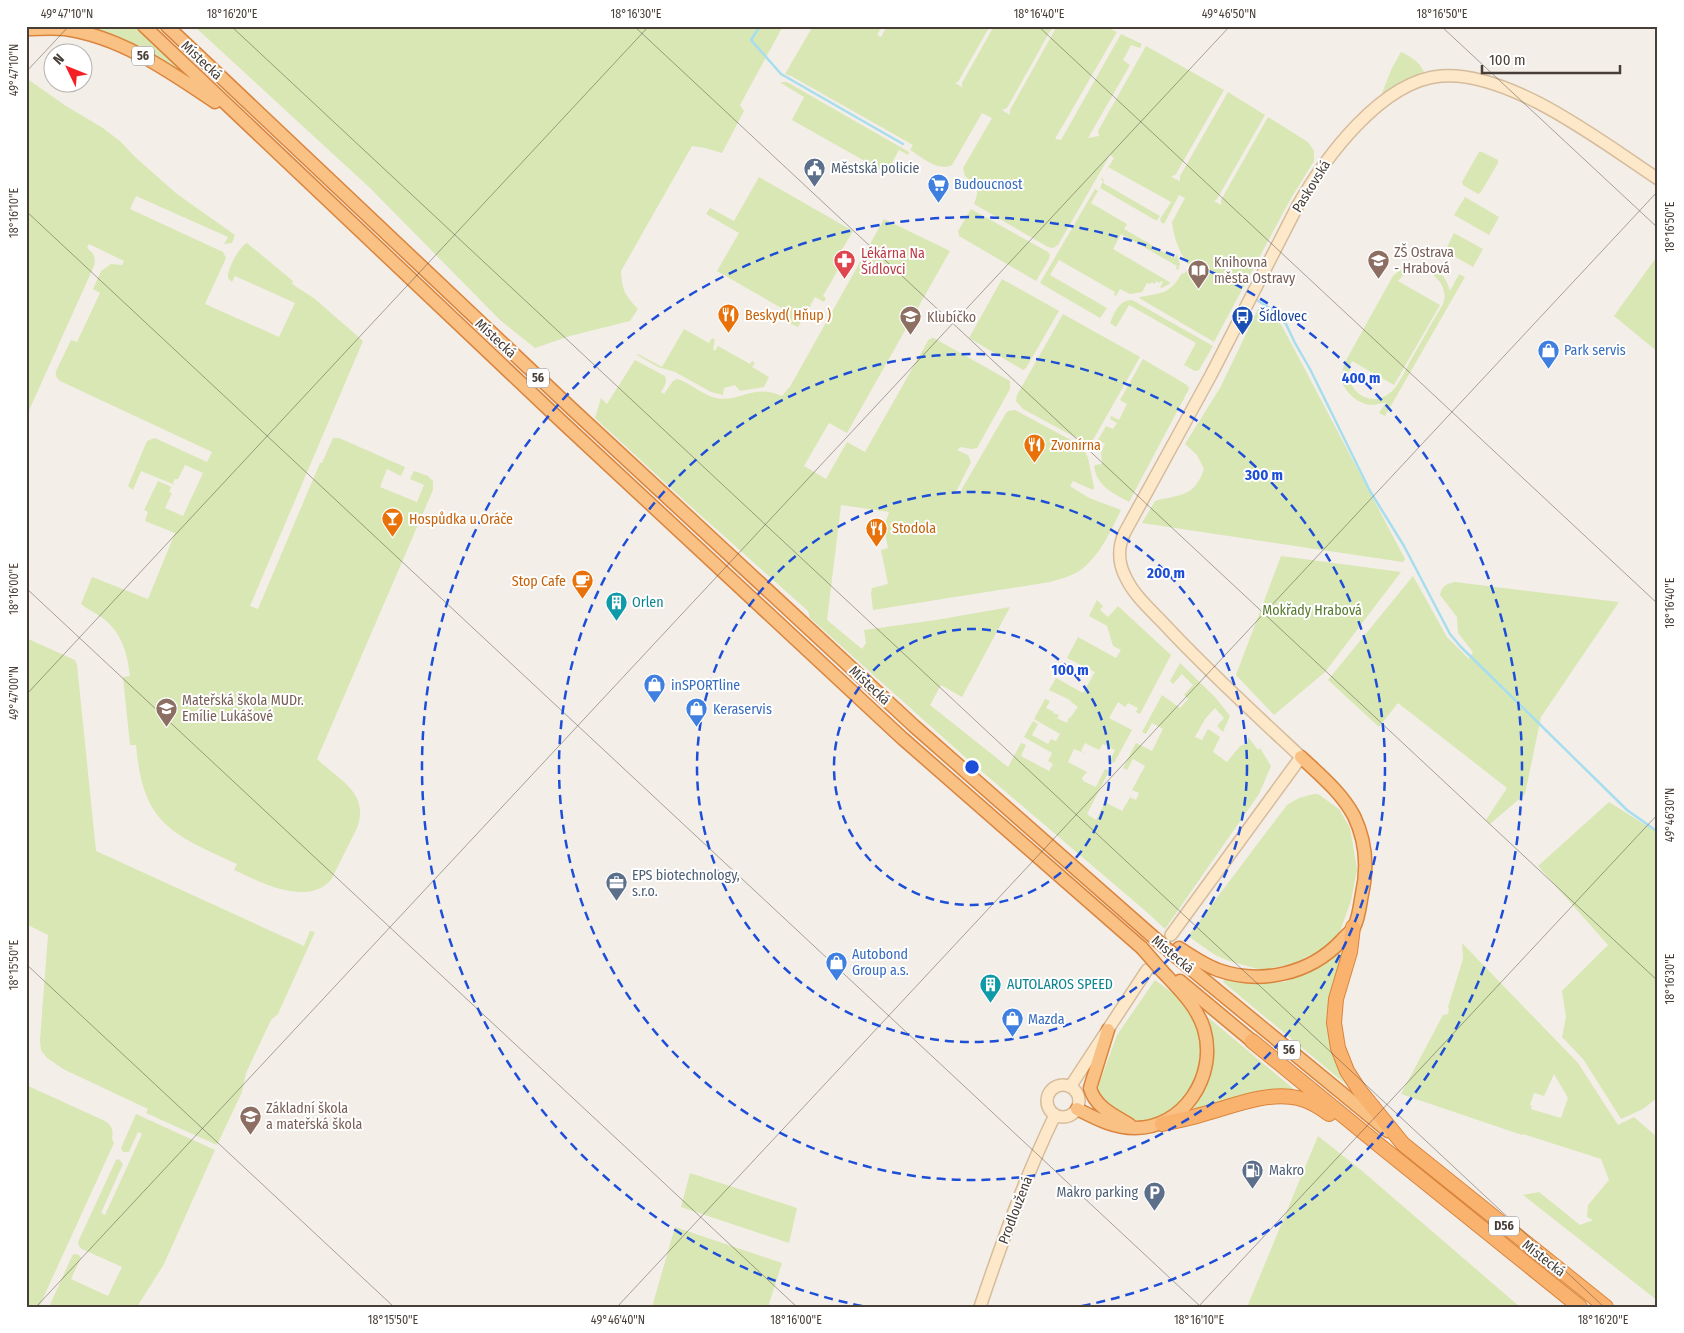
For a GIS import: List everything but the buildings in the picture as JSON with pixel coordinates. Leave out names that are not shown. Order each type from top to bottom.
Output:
[{"type":"highway","name":"Místecká","points":[[144,26],[566,426],[902,738],[1142,948],[1164,970],[1580,1307]]},
{"type":"highway","name":"Místecká","points":[[167,26],[571,408],[884,699],[1123,910],[1176,951],[1403,1144],[1606,1307]]},
{"type":"highway","name":"56","points":[[26,29],[64,29],[92,36],[142,55],[245,122]]},
{"type":"highway","points":[[1301,758],[1342,798],[1354,817],[1362,838],[1366,859],[1364,884],[1350,952],[1336,999],[1334,1023],[1338,1048],[1347,1071],[1360,1092],[1403,1144]]},
{"type":"highway","points":[[1176,951],[1229,973],[1254,976],[1279,975],[1303,968],[1315,962],[1336,946],[1354,927]]},
{"type":"highway","points":[[1162,1124],[1188,1103],[1194,1095],[1204,1074],[1208,1053],[1207,1041],[1199,1017],[1186,997],[1164,970]]},
{"type":"highway","points":[[1108,1030],[1092,1079],[1090,1088],[1092,1096],[1098,1104],[1134,1128]]},
{"type":"highway","points":[[1077,1109],[1107,1123],[1134,1128],[1162,1124],[1258,1099],[1298,1098],[1316,1105],[1379,1145]]},
{"type":"main road","name":"Paskovská","points":[[1301,758],[1192,653],[1135,593],[1125,576],[1120,559],[1120,546],[1125,532],[1252,298],[1297,207],[1322,166],[1359,122],[1395,94],[1421,81],[1440,76],[1455,76],[1483,81],[1512,91],[1556,112],[1658,179]]},
{"type":"main road","points":[[1172,935],[1301,758]]},
{"type":"main road","points":[[1070,1088],[1147,970]]},
{"type":"main road","points":[[1058,1086],[1070,1088],[1078,1097],[1077,1109],[1067,1117],[1055,1116],[1048,1106],[1049,1094],[1058,1086]]},
{"type":"main road","name":"Prodloužená","points":[[980,1307],[1021,1193],[1055,1116]]},
{"type":"green space","points":[[26,26],[143,26],[245,122],[164,68],[115,44]]},
{"type":"green space","points":[[194,26],[783,26],[740,105],[744,111],[722,153],[692,146],[621,271],[625,292],[638,309],[630,321],[570,336],[535,348],[500,320],[370,188]]},
{"type":"green space","points":[[813,26],[882,26],[877,35],[881,37],[887,26],[990,26],[958,82],[955,83],[962,87],[962,83],[994,26],[1053,26],[1007,108],[1002,110],[1010,115],[1010,110],[1057,26],[1104,26],[1117,32],[1055,139],[1061,140],[1121,34],[1142,44],[1140,48],[1131,45],[1123,60],[1130,65],[1088,138],[1099,136],[1098,131],[1146,46],[1224,90],[1176,174],[1171,177],[1180,181],[1180,176],[1228,92],[1265,115],[1217,199],[1214,201],[1221,205],[1221,200],[1268,117],[1308,142],[1314,151],[1314,161],[1290,200],[1214,342],[1139,298],[1169,289],[1182,273],[1184,274],[1186,271],[1189,273],[1192,267],[1184,259],[1178,247],[1172,222],[1185,198],[1179,195],[1164,224],[1160,219],[1171,202],[1108,167],[1114,158],[1110,155],[1058,245],[1053,248],[1048,247],[974,204],[977,186],[965,176],[963,168],[992,118],[982,113],[952,165],[941,167],[930,163],[910,150],[913,145],[785,74]]},
{"type":"green space","points":[[1401,52],[1420,65],[1424,72],[1382,93],[1392,68]]},
{"type":"green space","points":[[26,78],[42,89],[42,92],[46,92],[103,128],[121,142],[177,194],[235,235],[232,243],[224,244],[228,237],[136,196],[130,209],[223,252],[226,258],[205,304],[279,337],[295,303],[235,276],[232,282],[228,278],[229,269],[234,259],[247,243],[293,281],[292,284],[315,299],[363,341],[250,606],[258,609],[320,463],[322,463],[333,438],[339,438],[405,467],[401,476],[387,469],[380,487],[417,502],[424,485],[410,479],[414,471],[428,476],[433,481],[433,490],[317,759],[350,788],[356,796],[360,816],[357,828],[331,880],[321,888],[309,892],[283,890],[234,870],[237,864],[177,834],[153,809],[145,793],[136,745],[130,745],[123,677],[130,676],[125,651],[114,629],[101,617],[81,604],[92,577],[148,599],[175,533],[145,521],[148,512],[144,510],[158,481],[174,488],[171,487],[169,492],[172,493],[165,508],[183,516],[203,473],[185,465],[178,479],[175,479],[173,483],[175,485],[141,471],[133,490],[128,486],[147,441],[155,438],[207,462],[212,452],[60,381],[56,377],[56,371],[71,340],[77,342],[100,293],[93,289],[101,271],[111,264],[122,265],[124,261],[89,244],[87,248],[94,256],[94,266],[26,417]]},
{"type":"green space","points":[[781,82],[787,82],[909,152],[908,155],[899,150],[886,173],[792,120],[804,97]]},
{"type":"green space","points":[[1479,152],[1498,160],[1498,163],[1478,194],[1463,185],[1462,182]]},
{"type":"green space","points":[[1105,173],[1102,178],[1104,180],[1103,183],[1160,216],[1157,220],[1100,188],[1103,181],[1101,179]]},
{"type":"green space","points":[[759,177],[853,231],[840,253],[849,258],[846,262],[843,261],[823,296],[826,298],[824,302],[815,297],[798,327],[785,321],[790,313],[717,271],[739,233],[706,214],[710,208],[734,221]]},
{"type":"green space","points":[[1095,189],[1098,191],[1091,203],[1127,224],[1124,229],[1174,258],[1177,254],[1180,264],[1178,270],[1176,269],[1177,266],[1121,234],[1113,249],[1171,283],[1162,288],[1160,287],[1163,282],[1161,281],[1159,283],[1156,281],[1155,284],[1152,282],[1150,284],[1147,283],[1142,292],[1130,294],[1120,289],[1116,296],[1114,295],[1115,292],[1059,260],[1050,275],[1107,308],[1100,318],[1040,283]]},
{"type":"green space","points":[[1465,197],[1499,217],[1489,235],[1454,215]]},
{"type":"green space","points":[[971,209],[1048,252],[1050,255],[1049,259],[1036,281],[959,236],[958,231]]},
{"type":"green space","points":[[884,219],[950,251],[847,433],[829,423],[804,466],[826,479],[847,442],[865,452],[929,339],[932,337],[1010,381],[1010,389],[977,448],[961,447],[957,450],[968,455],[971,462],[956,492],[960,492],[1006,413],[1015,410],[1082,446],[1088,458],[1094,487],[1093,490],[1073,481],[1070,486],[1089,498],[1121,510],[1095,556],[1082,569],[1071,575],[1050,582],[873,610],[872,588],[888,584],[881,550],[888,548],[885,533],[882,533],[889,512],[841,505],[827,620],[862,649],[866,643],[864,630],[1010,607],[962,697],[941,685],[930,705],[1008,767],[1021,743],[1026,745],[1021,756],[1049,771],[1053,764],[1048,761],[1052,753],[1024,737],[1033,721],[1038,724],[1032,735],[1048,744],[1051,739],[1056,741],[1060,734],[1034,719],[1045,699],[1050,701],[1046,708],[1059,715],[1057,718],[1067,723],[1069,717],[1078,707],[1070,700],[1049,690],[1056,678],[1083,693],[1095,672],[1067,658],[1078,637],[1116,658],[1121,650],[1113,646],[1107,626],[1089,616],[1097,600],[1103,606],[1100,610],[1108,617],[1118,606],[1171,655],[1140,714],[1136,712],[1138,708],[1128,703],[1125,707],[1118,702],[1109,718],[1132,730],[1114,763],[1110,761],[1115,750],[1103,744],[1099,750],[1085,743],[1081,751],[1086,754],[1074,749],[1068,762],[1087,772],[1082,778],[1083,781],[1096,787],[1105,769],[1109,771],[1087,814],[1096,820],[1105,802],[1122,811],[1131,796],[1131,798],[1136,800],[1139,793],[1132,790],[1145,766],[1133,759],[1127,770],[1123,768],[1136,743],[1152,751],[1163,729],[1152,723],[1146,734],[1142,732],[1162,695],[1180,708],[1188,699],[1184,695],[1193,685],[1182,674],[1173,684],[1170,681],[1180,663],[1215,697],[1230,716],[1223,732],[1217,726],[1224,718],[1215,708],[1205,719],[1195,737],[1202,740],[1208,729],[1220,737],[1213,752],[1227,762],[1240,746],[1248,743],[1248,737],[1258,750],[1260,748],[1271,766],[1259,794],[1165,929],[966,758],[810,618],[808,611],[595,418],[601,398],[607,404],[635,360],[665,376],[666,382],[661,392],[664,394],[673,381],[677,379],[716,398],[732,398],[754,392],[772,393],[782,396],[791,385]]},
{"type":"green space","points":[[1454,233],[1483,249],[1473,267],[1445,251]]},
{"type":"green space","points":[[1658,255],[1658,352],[1614,316]]},
{"type":"green space","points":[[1411,263],[1431,267],[1445,278],[1450,291],[1459,274],[1465,277],[1385,416],[1379,413],[1386,402],[1371,405],[1357,400],[1346,390],[1342,381],[1342,374],[1345,362],[1393,276]],"holes":[[[1421,269],[1432,274],[1443,287],[1443,304],[1395,388],[1384,397],[1375,399],[1359,394],[1353,388],[1350,380],[1349,371],[1352,361],[1394,385],[1440,305],[1398,281],[1411,271]]]},
{"type":"green space","points":[[1002,279],[1059,311],[1026,368],[1023,370],[969,338]]},
{"type":"green space","points":[[1132,300],[1213,346],[1199,370],[1195,371],[1184,365],[1196,343],[1129,305],[1116,327],[1110,323],[1121,304]]},
{"type":"green space","points":[[1259,307],[1272,314],[1282,326],[1405,559],[1403,562],[1142,523],[1155,501],[1191,490],[1200,478],[1204,469],[1197,455],[1185,444],[1220,388]]},
{"type":"green space","points":[[1063,314],[1140,357],[1093,440],[1088,443],[1023,409],[1016,401],[1017,395]]},
{"type":"green space","points":[[684,329],[709,343],[712,338],[715,340],[713,349],[715,351],[718,346],[750,364],[752,361],[755,363],[752,367],[769,377],[764,387],[740,391],[735,385],[724,388],[723,395],[711,392],[675,372],[658,367],[637,355],[662,367]]},
{"type":"green space","points":[[1143,359],[1187,385],[1189,389],[1129,502],[1107,489],[1099,480],[1094,467],[1095,465],[1102,464],[1101,452],[1105,444],[1098,440],[1106,426],[1113,429],[1117,423],[1110,419],[1111,416],[1119,420],[1127,404],[1120,400]]},
{"type":"green space","name":"Mokřady Hrabová","points":[[1281,556],[1401,572],[1325,672],[1274,715],[1236,675]]},
{"type":"green space","points":[[1413,576],[1447,637],[1469,659],[1473,652],[1458,633],[1457,617],[1440,595],[1443,587],[1449,584],[1455,582],[1619,602],[1541,717],[1525,794],[1490,824],[1486,820],[1507,788],[1398,703],[1379,727],[1328,680]]},
{"type":"green space","points":[[26,638],[75,660],[77,665],[96,851],[304,946],[310,931],[315,932],[278,1014],[271,1020],[246,1073],[242,1092],[217,1145],[146,1113],[148,1109],[63,1069],[46,1057],[41,1050],[40,1040],[48,935],[26,924]]},
{"type":"green space","points":[[1318,794],[1339,809],[1350,828],[1357,869],[1351,901],[1339,934],[1323,949],[1292,964],[1261,970],[1215,955],[1188,936],[1287,805],[1299,798]]},
{"type":"green space","points":[[1609,802],[1658,833],[1658,1097],[1643,1109],[1621,1119],[1583,1059],[1562,1037],[1566,1017],[1562,991],[1608,945],[1538,866]]},
{"type":"green space","points":[[1462,943],[1578,1063],[1618,1125],[1634,1117],[1658,1138],[1658,1301],[1523,1195],[1539,1192],[1580,1225],[1593,1220],[1587,1217],[1588,1205],[1609,1180],[1601,1159],[1522,1135],[1401,1094],[1443,1015],[1448,1014],[1448,1007],[1463,959]],"holes":[[[1554,1074],[1568,1098],[1561,1118],[1531,1109],[1532,1106],[1530,1105],[1534,1093],[1544,1096]]]},
{"type":"green space","points":[[1347,945],[1333,987],[1327,1026],[1335,1057],[1348,1086],[1223,982],[1225,979],[1257,983],[1285,982],[1317,967]]},
{"type":"green space","points":[[1155,980],[1184,1003],[1196,1022],[1204,1053],[1196,1085],[1170,1114],[1161,1118],[1140,1121],[1130,1118],[1104,1100],[1098,1092],[1099,1084],[1117,1035]]},
{"type":"green space","points":[[1204,1014],[1296,1091],[1258,1093],[1193,1110],[1209,1075],[1213,1053],[1211,1034]]},
{"type":"green space","points":[[26,1085],[105,1121],[112,1129],[114,1143],[39,1307],[26,1307]]},
{"type":"green space","points":[[136,1114],[215,1150],[164,1264],[137,1307],[49,1307],[74,1254],[79,1255],[81,1258],[71,1279],[108,1296],[122,1267],[82,1249],[78,1242],[116,1160],[119,1159],[123,1164],[101,1213],[105,1215],[142,1134],[138,1132],[129,1152],[123,1152],[121,1148]]},
{"type":"green space","points":[[1318,1136],[1361,1170],[1520,1307],[1247,1307]]},
{"type":"green space","points":[[690,1173],[797,1208],[789,1243],[681,1207]]},
{"type":"green space","points":[[675,1227],[782,1263],[768,1307],[652,1307]]},
{"type":"waterway","points":[[760,26],[751,40],[781,74],[903,144]]},
{"type":"waterway","points":[[1255,299],[1271,309],[1286,324],[1370,491],[1404,546],[1450,634],[1627,810],[1658,832]]},
{"type":"place","name":"Městská policie","points":[[815,187]]},
{"type":"place","name":"Budoucnost","points":[[938,203]]},
{"type":"place","name":"ZŠ Ostrava - Hrabová","points":[[1378,279]]},
{"type":"place","name":"Lékárna Na Šídlovci","points":[[845,280]]},
{"type":"place","name":"Knihovna města Ostravy","points":[[1198,289]]},
{"type":"place","name":"Beskyd( Hňup )","points":[[729,334]]},
{"type":"place","name":"Šídlovec","points":[[1243,335]]},
{"type":"place","name":"Klubíčko","points":[[911,336]]},
{"type":"place","name":"Park servis","points":[[1548,369]]},
{"type":"place","name":"Zvonírna","points":[[1035,464]]},
{"type":"place","name":"Hospůdka u Oráče","points":[[393,538]]},
{"type":"place","name":"Stodola","points":[[876,547]]},
{"type":"place","name":"Stop Cafe","points":[[582,600]]},
{"type":"place","name":"Orlen","points":[[616,621]]},
{"type":"place","name":"inSPORTline","points":[[655,704]]},
{"type":"place","name":"Mateřská škola MUDr. Emílie Lukášové","points":[[166,727]]},
{"type":"place","name":"Keraservis","points":[[697,728]]},
{"type":"place","name":"EPS biotechnology, s.r.o.","points":[[616,902]]},
{"type":"place","name":"Autobond Group a.s.","points":[[836,981]]},
{"type":"place","name":"AUTOLAROS SPEED","points":[[991,1003]]},
{"type":"place","name":"Mazda","points":[[1012,1038]]},
{"type":"place","name":"Základní škola a mateřská škola","points":[[250,1135]]},
{"type":"place","name":"Makro","points":[[1253,1189]]},
{"type":"place","name":"Makro parking","points":[[1154,1211]]}]
